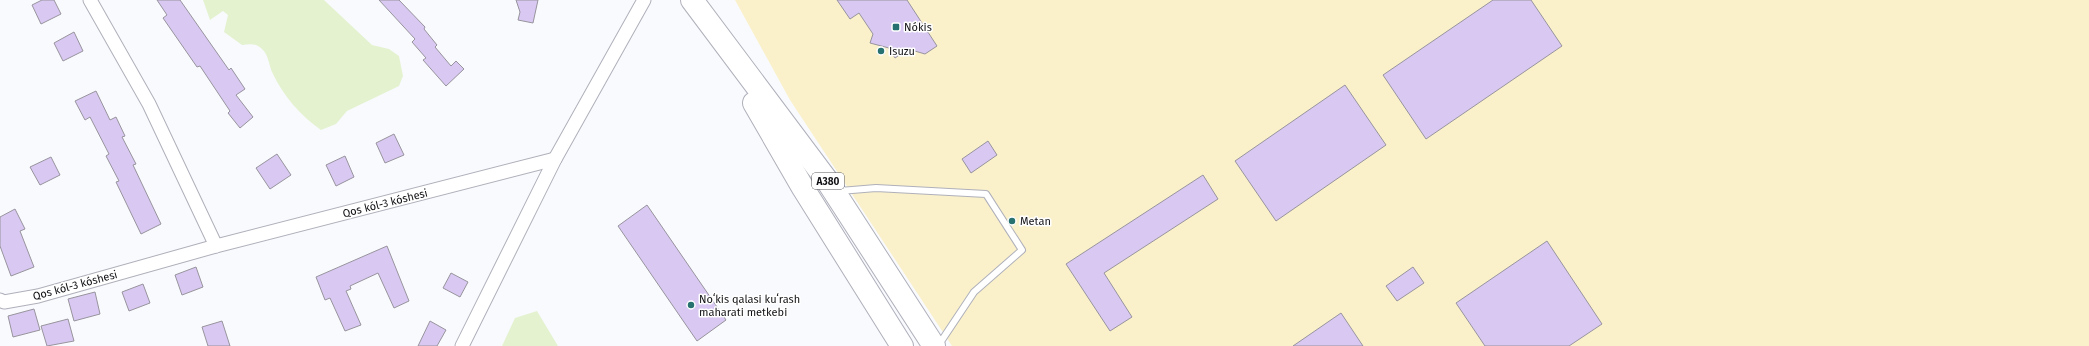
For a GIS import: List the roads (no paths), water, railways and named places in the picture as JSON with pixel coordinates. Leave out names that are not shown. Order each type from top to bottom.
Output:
[{"type":"highway","name":"A380","points":[[692,0],[834,192],[934,346]]},
{"type":"highway","name":"A380","points":[[709,24],[803,188],[902,346]]},
{"type":"street","points":[[90,0],[149,104],[216,246]]},
{"type":"street","points":[[462,346],[555,159],[644,0]]},
{"type":"street","name":"Qos kól-3 kóshesi","points":[[0,289],[2,301],[38,296],[216,246],[555,159]]},
{"type":"lane","points":[[834,192],[876,188],[986,194],[1022,250],[974,292],[938,346]]},
{"type":"place","name":"Nókis","points":[[896,27]]},
{"type":"place","name":"Isuzu","points":[[881,51]]},
{"type":"place","name":"Metan","points":[[1012,221]]},
{"type":"place","name":"Noʻkis qalasi kuʻrash maharati metkebi","points":[[691,305]]}]
